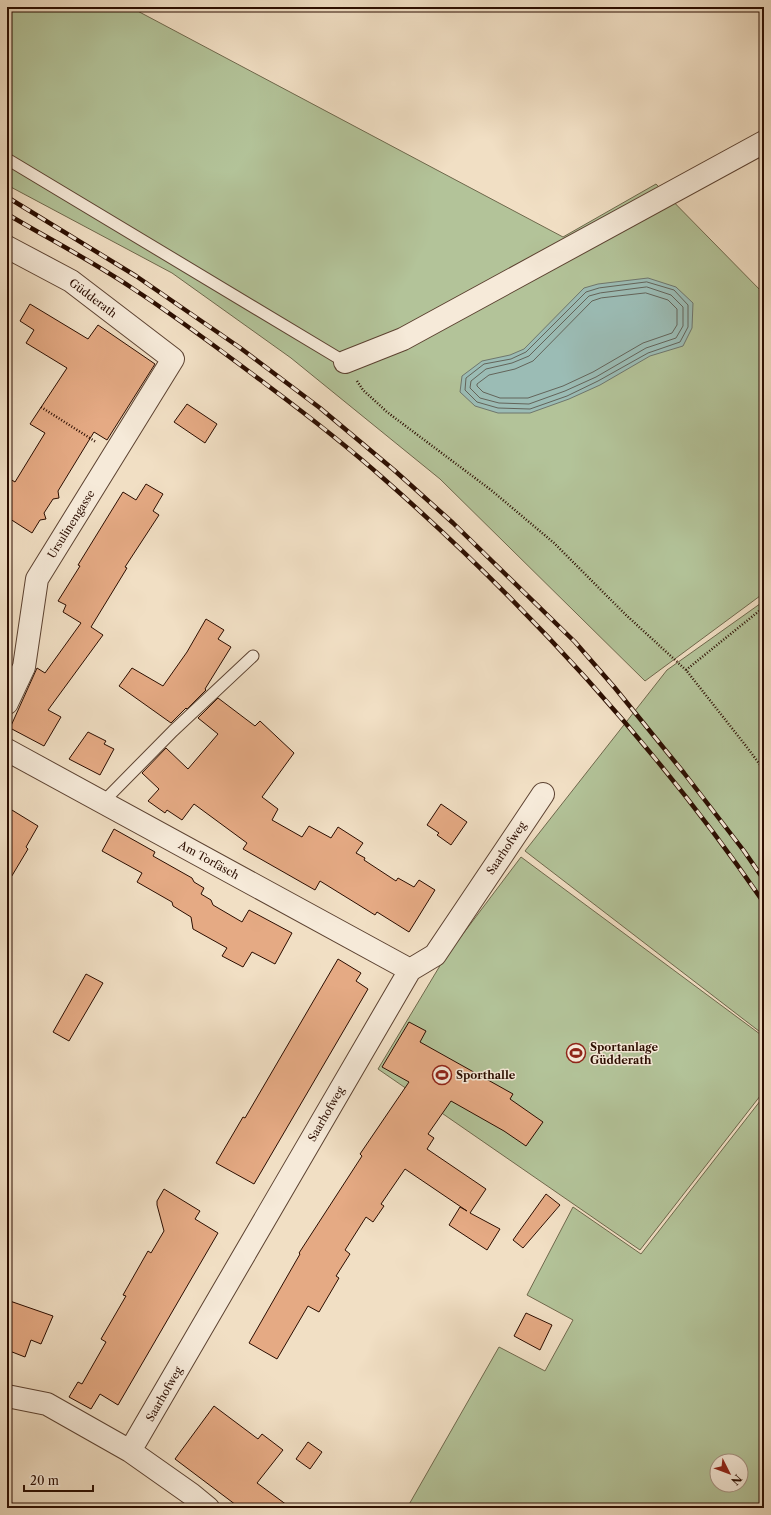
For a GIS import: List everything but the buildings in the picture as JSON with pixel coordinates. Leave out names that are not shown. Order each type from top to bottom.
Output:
[{"type":"street","points":[[345,362],[403,339],[764,142]]},
{"type":"street","name":"Güdderath","points":[[7,246],[71,281],[173,359]]},
{"type":"street","name":"Ursulinengasse","points":[[7,703],[24,667],[37,579],[173,359]]},
{"type":"street","name":"Am Torfäsch","points":[[7,750],[410,970]]},
{"type":"street","name":"Saarhofweg","points":[[130,1452],[410,970],[435,955],[543,794]]},
{"type":"street","points":[[7,1396],[47,1404],[130,1452],[191,1494],[208,1508]]},
{"type":"lane","points":[[7,159],[345,362]]},
{"type":"lane","points":[[102,802],[253,656]]},
{"type":"path","points":[[345,362],[363,390],[387,412],[491,490],[554,543],[626,615],[686,670],[764,770]]},
{"type":"path","points":[[41,407],[114,454]]},
{"type":"path","points":[[686,670],[764,607]]},
{"type":"green space","points":[[7,7],[130,7],[563,237],[656,184],[764,294],[764,593],[645,681],[440,479],[291,358],[172,273],[7,185]]},
{"type":"green space","points":[[764,601],[764,1035],[525,851],[667,670]]},
{"type":"green space","name":"Sportanlage Güdderath","points":[[521,857],[764,1037],[764,1091],[640,1250],[378,1069],[444,959]]},
{"type":"green space","points":[[764,1096],[764,1508],[407,1508],[499,1347],[545,1371],[573,1320],[527,1295],[573,1207],[641,1254]]},
{"type":"water","points":[[648,278],[676,287],[693,303],[692,328],[683,346],[650,356],[600,385],[569,399],[530,413],[498,413],[475,406],[460,392],[462,376],[482,361],[510,355],[524,349],[584,288],[598,284]]},
{"type":"railway","points":[[7,197],[136,276],[239,347],[320,408],[394,470],[453,523],[575,642],[615,688],[684,773],[744,851],[764,880]]},
{"type":"railway","points":[[7,214],[117,278],[200,335],[312,419],[384,479],[437,527],[489,576],[539,627],[634,733],[723,845],[764,903]]},
{"type":"place","name":"Sportanlage Güdderath","points":[[576,1053]]},
{"type":"place","name":"Sporthalle","points":[[442,1075]]}]
